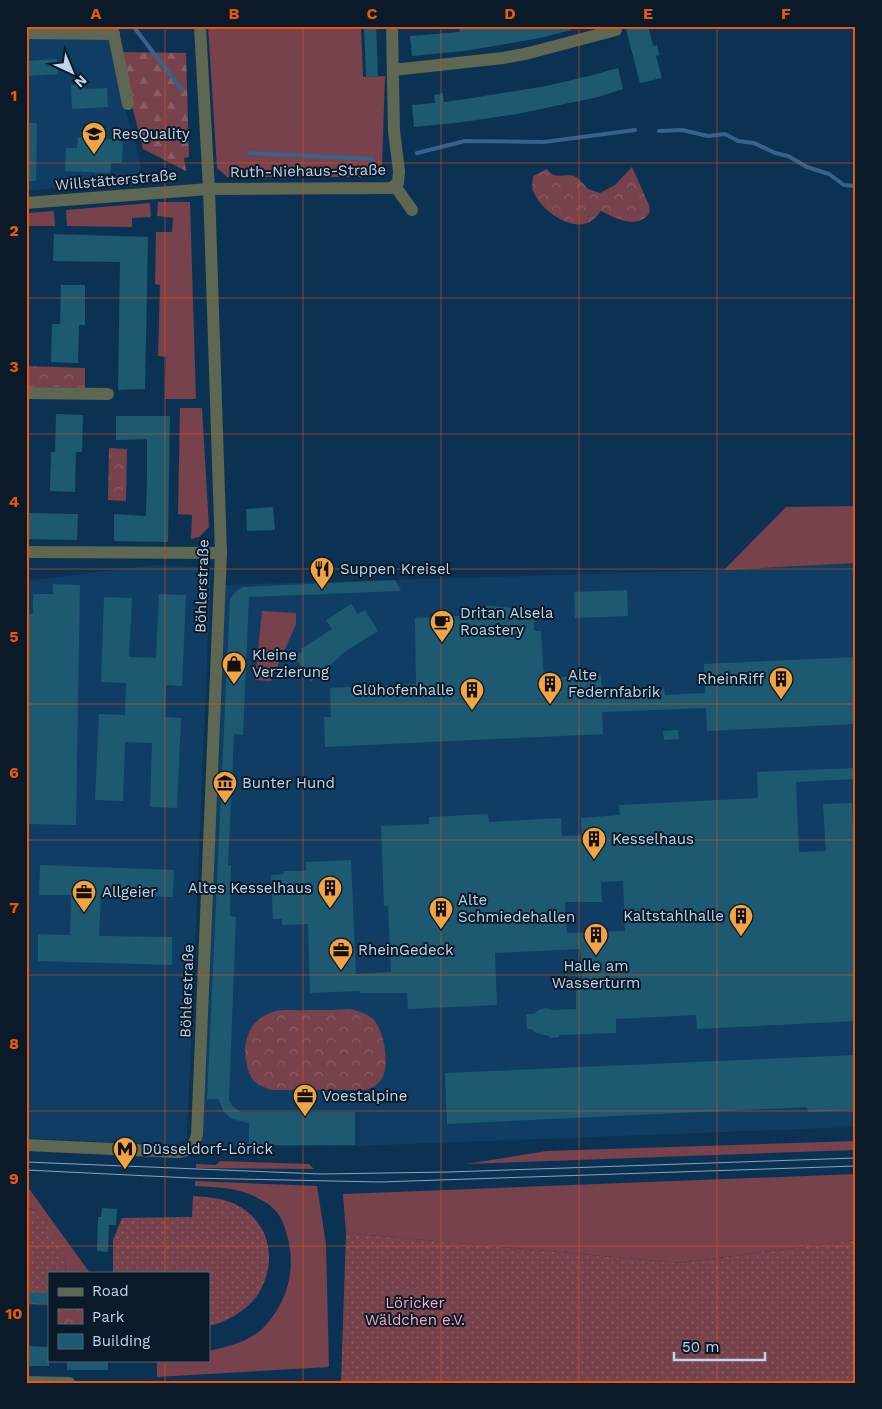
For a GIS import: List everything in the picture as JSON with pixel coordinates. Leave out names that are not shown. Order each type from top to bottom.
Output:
[{"type":"street","name":"Böhlerstraße","points":[[26,1146],[177,1152],[188,1151],[193,1147],[197,1135],[221,553],[209,188],[200,26]]},
{"type":"street","name":"Ruth-Niehaus-Straße","points":[[209,188],[383,189],[395,186],[398,183],[400,171],[394,131],[392,26]]},
{"type":"street","points":[[393,70],[460,64],[524,54],[616,30],[615,26]]},
{"type":"street","points":[[26,33],[113,30],[128,104]]},
{"type":"street","points":[[395,186],[412,210]]},
{"type":"street","name":"Willstätterstraße","points":[[26,203],[209,188]]},
{"type":"street","points":[[26,393],[108,394]]},
{"type":"street","points":[[26,552],[221,553]]},
{"type":"street","points":[[26,1382],[69,1383]]},
{"type":"shaded area","points":[[26,37],[111,38],[123,103],[138,153],[143,179],[26,191]]},
{"type":"shaded area","points":[[856,563],[856,1127],[354,1146],[200,1147],[224,585],[724,570]]},
{"type":"shaded area","points":[[154,565],[211,568],[187,1137],[174,1145],[26,1138],[26,581]]},
{"type":"green space","points":[[208,26],[361,26],[363,77],[385,76],[382,164],[375,177],[227,177],[217,168]]},
{"type":"green space","points":[[120,52],[186,53],[189,157],[184,158],[186,171],[143,149]]},
{"type":"green space","points":[[632,167],[649,205],[650,212],[640,221],[620,220],[601,211],[590,222],[574,224],[557,217],[549,211],[542,205],[532,189],[533,176],[547,169],[553,175],[576,177],[586,187],[600,193],[615,185]]},
{"type":"green space","points":[[158,202],[190,202],[196,399],[165,399],[166,357],[158,356],[160,285],[155,284],[156,232],[172,232],[173,218],[157,216]]},
{"type":"green space","points":[[150,203],[151,217],[132,218],[132,227],[67,226],[66,210]]},
{"type":"green space","points":[[54,211],[55,226],[27,226],[27,213]]},
{"type":"green space","points":[[26,366],[85,368],[85,388],[26,387]]},
{"type":"green space","points":[[180,408],[202,408],[209,527],[199,537],[191,539],[192,515],[178,514]]},
{"type":"green space","points":[[109,448],[127,449],[126,501],[108,500]]},
{"type":"green space","points":[[856,506],[856,563],[724,570],[786,507]]},
{"type":"green space","points":[[262,611],[296,613],[296,624],[271,681],[255,680]]},
{"type":"green space","points":[[350,1009],[372,1018],[380,1030],[383,1039],[386,1066],[381,1080],[372,1088],[365,1090],[272,1090],[261,1086],[251,1077],[245,1052],[247,1037],[255,1023],[261,1018],[280,1010]]},
{"type":"green space","points":[[856,1141],[856,1150],[466,1164],[547,1151]]},
{"type":"green space","points":[[220,1161],[309,1164],[314,1169],[196,1168],[196,1164],[216,1165]]},
{"type":"green space","points":[[856,1174],[856,1240],[680,1263],[346,1233],[343,1194]]},
{"type":"green space","points":[[195,1181],[317,1186],[326,1244],[329,1367],[157,1377],[156,1362],[210,1362],[210,1351],[238,1343],[258,1332],[273,1317],[280,1306],[288,1282],[291,1257],[289,1244],[280,1216],[275,1210],[259,1198],[241,1191],[195,1186]]},
{"type":"green space","points":[[26,1187],[89,1272],[65,1272],[66,1259],[62,1258],[37,1210],[26,1209]]},
{"type":"green space","points":[[193,1196],[225,1200],[247,1211],[256,1220],[267,1242],[268,1268],[265,1280],[255,1299],[237,1314],[210,1326],[210,1272],[113,1272],[113,1240],[122,1218],[192,1217]]},
{"type":"green space","points":[[26,1209],[37,1210],[62,1249],[62,1258],[66,1259],[65,1272],[48,1272],[48,1305],[26,1304]]},
{"type":"green space","name":"Löricker Wäldchen e.V.","points":[[346,1233],[680,1263],[856,1240],[856,1383],[341,1383]]},
{"type":"building","points":[[364,26],[376,26],[378,76],[366,77]]},
{"type":"building","points":[[470,26],[470,28],[482,26],[570,26],[571,30],[540,38],[464,51],[412,56],[410,36],[460,32],[459,27]]},
{"type":"building","points":[[648,26],[653,46],[657,45],[659,55],[656,56],[662,78],[640,83],[626,29]]},
{"type":"building","points":[[57,59],[58,74],[26,76],[26,61]]},
{"type":"building","points":[[618,68],[623,89],[598,97],[517,114],[414,127],[412,105],[435,103],[434,95],[443,93],[444,102],[466,99],[546,86]]},
{"type":"building","points":[[85,84],[85,89],[107,88],[108,107],[72,109],[71,85]]},
{"type":"building","points":[[26,123],[37,123],[36,181],[26,181]]},
{"type":"building","name":"ResQuality","points":[[78,137],[123,140],[122,163],[111,163],[110,173],[65,171],[66,148],[77,148]]},
{"type":"building","points":[[54,234],[148,237],[145,389],[118,390],[120,262],[53,261]]},
{"type":"building","points":[[61,285],[85,285],[85,325],[79,325],[78,363],[51,362],[52,324],[60,324]]},
{"type":"building","points":[[56,414],[83,415],[82,452],[76,452],[75,492],[50,491],[51,452],[55,452]]},
{"type":"building","points":[[116,416],[170,416],[168,542],[114,541],[114,514],[146,516],[147,475],[147,439],[116,440]]},
{"type":"building","points":[[273,507],[275,530],[247,531],[246,509]]},
{"type":"building","points":[[26,513],[78,514],[77,540],[26,539]]},
{"type":"building","points":[[395,580],[401,591],[249,597],[243,735],[234,734],[228,865],[231,865],[230,916],[236,917],[229,1100],[233,1107],[241,1112],[355,1112],[355,1145],[249,1145],[249,1123],[232,1119],[224,1112],[218,1099],[207,1099],[230,598],[243,587]]},
{"type":"building","points":[[53,584],[80,585],[76,825],[26,824],[29,614],[33,614],[33,594],[53,594]]},
{"type":"building","points":[[627,590],[628,616],[575,618],[574,592]]},
{"type":"building","points":[[159,594],[186,595],[182,686],[166,685],[165,717],[181,718],[177,808],[150,807],[152,743],[125,742],[123,801],[95,800],[99,714],[125,715],[126,683],[101,682],[104,597],[132,598],[129,657],[156,658]]},
{"type":"building","points":[[351,604],[358,614],[365,610],[378,631],[346,651],[311,682],[295,657],[302,651],[301,649],[332,629],[326,620]]},
{"type":"building","points":[[476,606],[535,610],[534,631],[541,631],[544,678],[601,675],[602,697],[642,696],[642,690],[664,689],[665,695],[705,693],[704,664],[856,657],[856,724],[707,731],[706,708],[602,712],[603,734],[325,747],[324,717],[331,717],[330,688],[416,684],[415,618],[477,615]]},
{"type":"building","points":[[678,730],[679,739],[664,740],[663,731]]},
{"type":"building","points":[[856,768],[856,779],[796,782],[799,852],[826,851],[823,804],[852,803],[854,859],[856,859],[856,1021],[697,1029],[696,1015],[616,1019],[616,1033],[559,1035],[559,1037],[549,1038],[549,1036],[527,1029],[526,1014],[534,1014],[546,1008],[553,1010],[576,1009],[576,980],[582,979],[580,949],[495,953],[497,1005],[408,1009],[407,993],[360,993],[360,991],[310,993],[308,924],[282,925],[282,919],[273,919],[271,875],[284,874],[283,871],[306,871],[306,862],[351,860],[356,974],[391,972],[388,906],[384,906],[381,826],[429,824],[429,817],[488,814],[489,822],[561,818],[562,836],[582,835],[581,818],[620,815],[619,805],[758,798],[757,772]],"holes":[[[623,881],[625,931],[567,933],[565,902],[602,902],[601,882]]]},
{"type":"building","points":[[40,865],[174,870],[173,897],[101,895],[99,936],[172,937],[172,965],[38,961],[38,934],[70,935],[71,895],[39,895]]},
{"type":"building","points":[[856,1055],[856,1110],[808,1112],[807,1107],[447,1124],[445,1073]]},
{"type":"building","points":[[102,1208],[117,1209],[116,1225],[109,1225],[108,1252],[97,1251],[98,1217],[101,1217]]},
{"type":"building","points":[[27,1292],[48,1293],[48,1304],[27,1303]]},
{"type":"building","points":[[26,1346],[48,1347],[49,1366],[26,1366]]},
{"type":"building","points":[[67,1362],[108,1362],[108,1370],[67,1370]]},
{"type":"waterway","points":[[133,26],[182,90]]},
{"type":"waterway","points":[[417,153],[465,141],[544,142],[635,130]]},
{"type":"waterway","points":[[659,131],[682,130],[708,136],[725,134],[738,141],[754,143],[775,153],[788,156],[807,167],[829,174],[844,185],[856,186]]},
{"type":"waterway","points":[[249,153],[373,159]]},
{"type":"tram line","points":[[26,1162],[321,1174],[449,1172],[856,1158]]},
{"type":"tram line","points":[[26,1170],[191,1178],[380,1182],[856,1166]]},
{"type":"place","name":"ResQuality","points":[[94,155]]},
{"type":"place","name":"Suppen Kreisel","points":[[322,590]]},
{"type":"place","name":"Dritan Alsela Roastery","points":[[442,643]]},
{"type":"place","name":"Kleine Verzierung","points":[[234,685]]},
{"type":"place","name":"RheinRiff","points":[[781,700]]},
{"type":"place","name":"Alte Federnfabrik","points":[[550,705]]},
{"type":"place","name":"Glühofenhalle","points":[[472,711]]},
{"type":"place","name":"Bunter Hund","points":[[225,804]]},
{"type":"place","name":"Kesselhaus","points":[[594,860]]},
{"type":"place","name":"Altes Kesselhaus","points":[[330,909]]},
{"type":"place","name":"Allgeier","points":[[84,913]]},
{"type":"place","name":"Alte Schmiedehallen","points":[[441,930]]},
{"type":"place","name":"Kaltstahlhalle","points":[[741,937]]},
{"type":"place","name":"Halle am Wasserturm","points":[[596,956]]},
{"type":"place","name":"RheinGedeck","points":[[341,971]]},
{"type":"place","name":"Voestalpine","points":[[305,1117]]},
{"type":"place","name":"Düsseldorf-Lörick","points":[[125,1170]]}]
